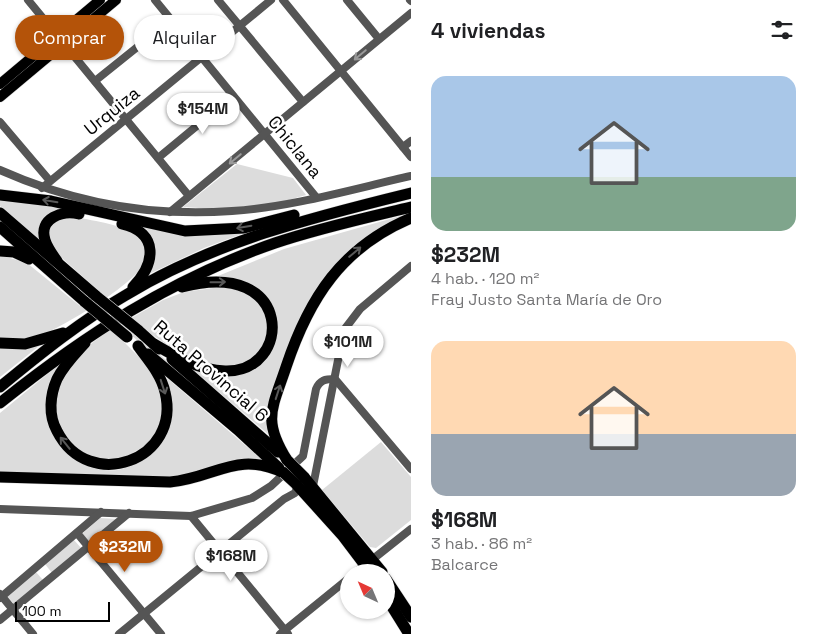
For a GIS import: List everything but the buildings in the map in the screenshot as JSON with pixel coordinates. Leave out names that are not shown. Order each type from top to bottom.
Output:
[{"type":"highway","points":[[0,387],[72,330],[126,294],[205,257],[274,229],[411,193]]},
{"type":"highway","points":[[0,195],[50,201],[153,225],[191,231],[244,228],[292,216],[326,214]]},
{"type":"highway","points":[[0,403],[55,359],[96,331],[154,296],[224,263],[273,244],[314,231],[411,207]]},
{"type":"highway","name":"Ruta Provincial 6","points":[[0,213],[154,344],[279,460],[367,564]]},
{"type":"highway","points":[[57,261],[48,247],[44,233],[45,226],[53,216],[74,213],[134,228],[147,242],[150,261],[144,275],[126,294]]},
{"type":"highway","points":[[0,477],[170,482],[198,477],[238,464],[279,460],[270,426],[271,411],[291,351],[311,306],[323,286],[353,253],[379,234],[411,218]]},
{"type":"highway","name":"Ruta Provincial 6","points":[[0,228],[127,337],[279,460],[284,473],[299,482],[313,486],[368,564]]},
{"type":"highway","points":[[0,251],[19,253],[56,277]]},
{"type":"highway","points":[[154,296],[195,284],[217,282],[237,284],[250,289],[262,300],[269,311],[272,325],[268,345],[260,357],[248,366],[233,371],[215,370],[195,365],[154,344]]},
{"type":"highway","points":[[0,343],[25,344],[72,330]]},
{"type":"highway","points":[[96,331],[61,372],[51,402],[52,419],[60,436],[72,451],[90,462],[106,465],[128,461],[150,448],[161,433],[167,413],[165,392],[155,370],[138,346]]},
{"type":"highway","points":[[395,593],[411,617]]},
{"type":"highway","points":[[395,611],[410,634]]},
{"type":"main road","points":[[85,15],[100,0]]},
{"type":"main road","points":[[95,15],[116,0]]},
{"type":"main road","points":[[0,84],[33,60]]},
{"type":"main road","points":[[0,97],[40,60]]},
{"type":"street","points":[[28,0],[40,15]]},
{"type":"street","name":"Chiclana","points":[[156,0],[167,15]]},
{"type":"street","points":[[218,0],[303,102]]},
{"type":"street","name":"Urquiza","points":[[235,30],[270,0]]},
{"type":"street","points":[[283,0],[411,157]]},
{"type":"street","points":[[347,0],[379,39]]},
{"type":"street","points":[[170,212],[411,13]]},
{"type":"street","points":[[95,81],[134,50]]},
{"type":"street","points":[[78,60],[189,196]]},
{"type":"street","name":"Urquiza","points":[[42,188],[198,60]]},
{"type":"street","name":"Chiclana","points":[[204,60],[316,197]]},
{"type":"street","points":[[158,158],[234,96]]},
{"type":"street","points":[[0,122],[50,181]]},
{"type":"street","points":[[403,147],[411,141]]},
{"type":"street","points":[[0,170],[42,188],[138,211],[170,212],[232,211],[316,197],[411,176]]},
{"type":"street","points":[[313,486],[342,336],[349,321],[360,309],[411,266]]},
{"type":"street","points":[[0,509],[191,516],[252,498],[278,481],[303,456],[318,385],[326,379],[334,379],[411,469]]},
{"type":"street","points":[[119,634],[284,499],[295,493],[299,482]]},
{"type":"street","points":[[33,634],[1,596],[101,512]]},
{"type":"street","points":[[0,620],[129,513]]},
{"type":"street","points":[[191,516],[284,633],[340,586]]},
{"type":"street","points":[[371,564],[411,528]]},
{"type":"street","points":[[77,533],[161,634]]},
{"type":"street","points":[[38,565],[49,579]]},
{"type":"shaded area","points":[[237,164],[293,178],[306,195],[278,203],[232,210],[183,207]]},
{"type":"shaded area","points":[[0,198],[41,203],[132,222],[247,232],[204,248],[149,274],[154,257],[130,223],[70,210],[56,210],[46,219],[39,240],[0,206]]},
{"type":"shaded area","points":[[411,213],[324,281],[267,420],[268,434],[189,367],[218,374],[236,375],[252,367],[273,346],[260,291],[248,283],[213,278],[284,249]]},
{"type":"shaded area","points":[[76,217],[110,224],[135,234],[145,248],[146,257],[144,264],[125,284],[109,296],[58,327],[31,339],[0,339],[0,255],[27,263],[80,306],[100,292],[54,251],[47,234],[56,220]]},
{"type":"shaded area","points":[[228,286],[253,296],[261,305],[266,316],[267,327],[261,349],[244,365],[232,368],[209,366],[185,356],[143,328],[135,333],[279,458],[277,460],[131,335],[122,340],[145,363],[156,379],[163,400],[160,427],[149,444],[117,461],[89,458],[65,439],[54,409],[61,377],[87,347],[105,333],[163,300],[184,292]]},
{"type":"shaded area","points":[[43,343],[0,377],[0,347]]},
{"type":"shaded area","points":[[62,362],[58,369],[55,416],[56,438],[68,454],[87,466],[98,469],[120,470],[133,464],[159,442],[167,378],[266,463],[183,477],[0,475],[0,413]]},
{"type":"shaded area","points":[[381,442],[411,477],[411,520],[376,548],[370,547],[322,490]]},
{"type":"shaded area","points":[[100,518],[119,519],[90,542],[82,534]]},
{"type":"shaded area","points":[[73,539],[82,549],[52,573],[45,564]]},
{"type":"shaded area","points":[[35,571],[43,580],[14,604],[6,595]]}]
